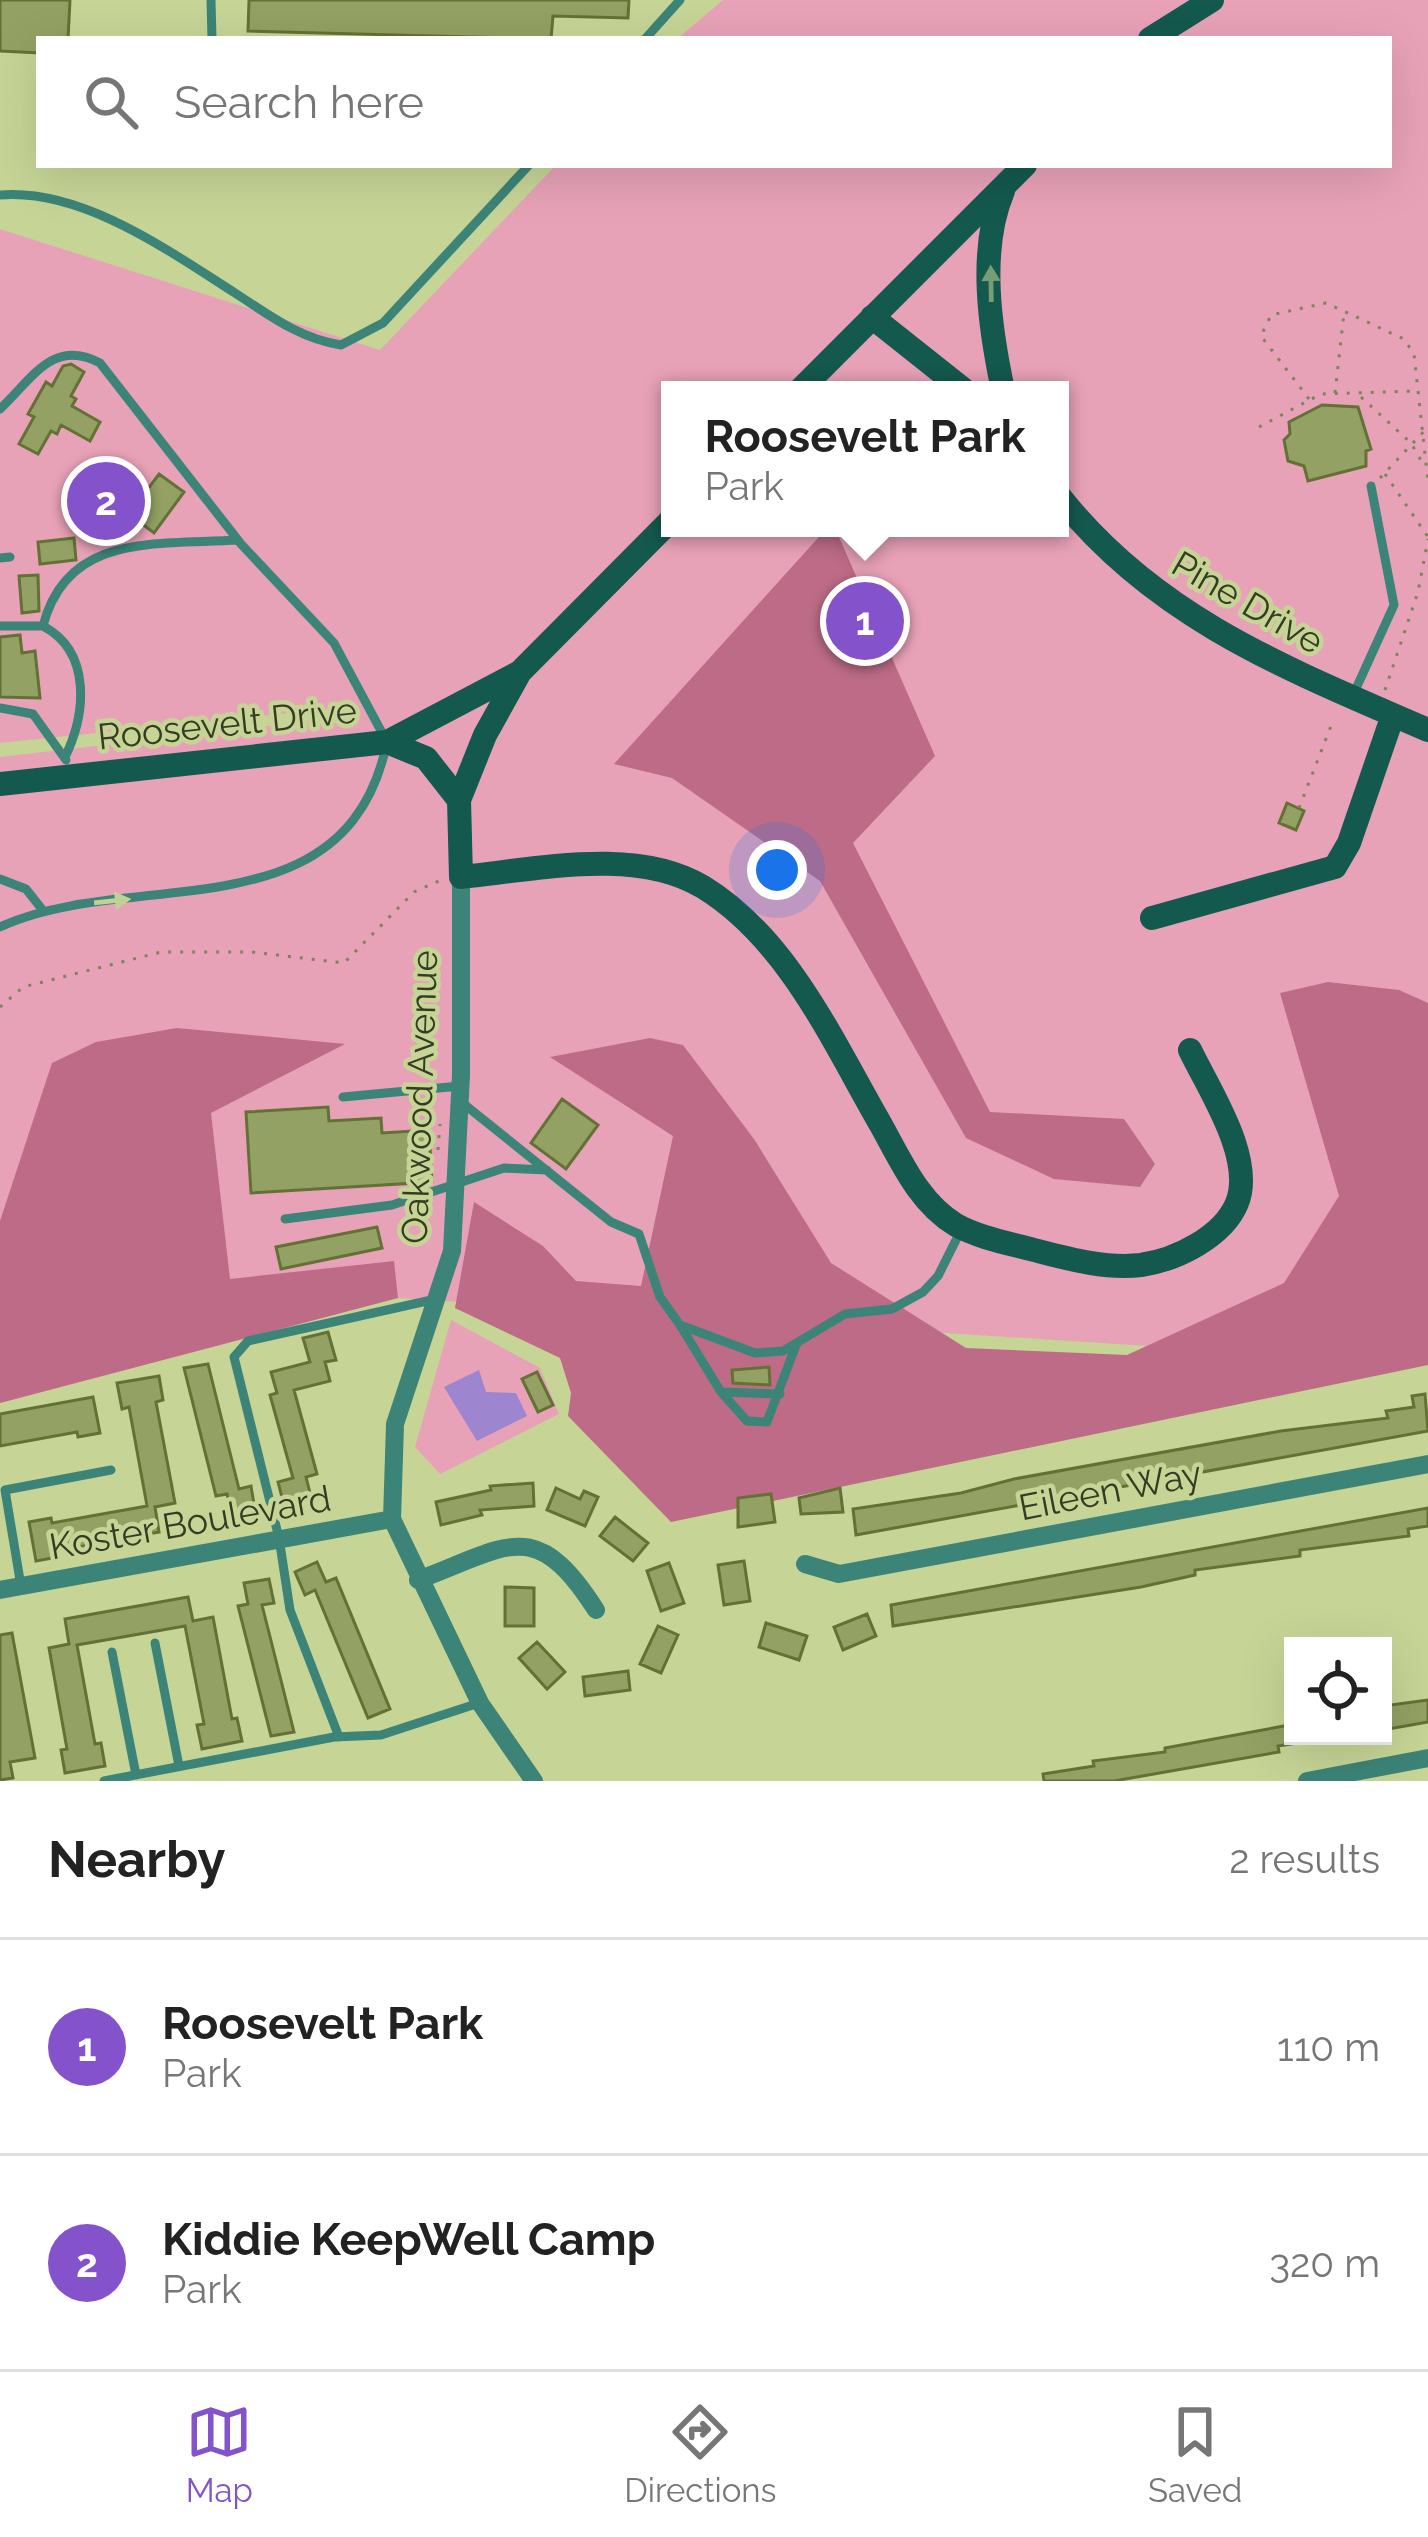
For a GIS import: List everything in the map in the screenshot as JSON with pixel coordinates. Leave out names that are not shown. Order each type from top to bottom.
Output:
[{"type":"street","points":[[1155,36],[1212,0]]},
{"type":"street","points":[[809,381],[1017,173]]},
{"type":"street","points":[[1002,381],[993,328],[991,246],[998,204],[1017,173]]},
{"type":"street","points":[[872,317],[953,381]]},
{"type":"street","name":"Pine Drive","points":[[1069,507],[1110,555],[1167,602],[1264,658],[1428,730]]},
{"type":"street","name":"Roosevelt Drive","points":[[0,784],[68,766],[387,742],[520,672],[661,530]]},
{"type":"street","name":"Oakwood Avenue","points":[[520,672],[485,735],[459,800],[451,878],[460,1094],[452,1251],[395,1424],[392,1520],[480,1703],[534,1781]]},
{"type":"street","points":[[1152,918],[1335,868],[1349,843],[1386,712]]},
{"type":"street","points":[[387,742],[426,758],[459,800]]},
{"type":"street","points":[[451,878],[621,866],[680,876],[703,887],[759,936],[786,968],[932,1207],[962,1227],[1072,1260],[1129,1266],[1177,1256],[1218,1228],[1238,1201],[1240,1167],[1190,1050]]},
{"type":"street","name":"Eileen Way","points":[[806,1564],[839,1574],[1428,1464]]},
{"type":"street","name":"Koster Boulevard","points":[[0,1590],[392,1520]]},
{"type":"street","points":[[418,1580],[522,1544],[543,1549],[568,1566],[596,1610]]},
{"type":"street","points":[[1307,1781],[1428,1758]]},
{"type":"lane","points":[[212,0],[212,36]]},
{"type":"lane","points":[[647,36],[680,0]]},
{"type":"lane","points":[[0,195],[37,195],[75,206],[185,263],[296,332],[341,345],[383,323],[526,168]]},
{"type":"lane","points":[[0,409],[59,353],[77,351],[100,363],[238,540],[334,643],[387,742],[354,818],[322,850],[283,873],[195,892],[41,908],[0,927]]},
{"type":"lane","points":[[1352,698],[1394,612],[1371,486]]},
{"type":"lane","points":[[43,626],[51,594],[64,576],[96,557],[238,540]]},
{"type":"lane","points":[[0,626],[43,626],[58,634],[78,668],[79,719],[68,766]]},
{"type":"lane","points":[[0,708],[33,714],[68,766]]},
{"type":"lane","points":[[0,879],[26,889],[41,908]]},
{"type":"lane","points":[[343,1097],[460,1094],[610,1222],[639,1234],[660,1298],[734,1412],[760,1423],[772,1414],[796,1345]]},
{"type":"lane","points":[[285,1219],[392,1205],[503,1168],[548,1170]]},
{"type":"lane","points":[[680,1325],[755,1353],[796,1345],[844,1314],[892,1309],[923,1292],[938,1276],[962,1227]]},
{"type":"lane","points":[[339,1737],[290,1610],[279,1538],[233,1367],[239,1347],[436,1299]]},
{"type":"lane","points":[[721,1392],[780,1394]]},
{"type":"lane","points":[[21,1586],[4,1490],[111,1470]]},
{"type":"lane","points":[[155,1643],[179,1766]]},
{"type":"lane","points":[[112,1652],[136,1775]]},
{"type":"lane","points":[[104,1781],[339,1737],[381,1735],[480,1703]]},
{"type":"path","points":[[1309,399],[1261,336],[1261,328],[1278,312],[1304,312],[1319,303],[1404,339],[1414,354],[1428,482]]},
{"type":"path","points":[[1335,394],[1344,311]]},
{"type":"path","points":[[1259,427],[1309,399],[1416,391]]},
{"type":"path","points":[[1360,396],[1411,443],[1422,457],[1428,482]]},
{"type":"path","points":[[1371,486],[1428,427]]},
{"type":"path","points":[[1385,473],[1428,538],[1386,712]]},
{"type":"path","points":[[1299,808],[1331,726]]},
{"type":"path","points":[[0,1006],[22,987],[161,952],[252,952],[344,964],[414,892],[451,878]]},
{"type":"shaded area","points":[[723,0],[1428,0],[1428,1364],[398,1298],[0,1403],[0,757],[343,717],[339,708],[0,743],[0,229],[380,350],[553,168],[1392,168],[1392,36],[681,36]]},
{"type":"shaded area","points":[[819,537],[839,537],[935,756],[853,843],[990,1112],[1124,1119],[1155,1164],[1140,1187],[1054,1179],[966,1138],[820,881],[672,778],[614,764]]},
{"type":"shaded area","points":[[1328,982],[1399,990],[1428,1003],[1428,1365],[671,1522],[568,1416],[571,1393],[560,1358],[455,1308],[474,1202],[543,1246],[576,1281],[641,1286],[673,1136],[550,1057],[650,1038],[683,1045],[754,1139],[831,1263],[966,1348],[1127,1355],[1284,1283],[1339,1196],[1280,993]]},
{"type":"shaded area","points":[[177,1028],[345,1044],[211,1113],[230,1279],[394,1261],[398,1298],[0,1403],[0,1221],[52,1063],[96,1042]]},
{"type":"shaded area","points":[[451,1320],[540,1368],[559,1414],[440,1474],[415,1447]]},
{"type":"shaded area","points":[[479,1370],[486,1392],[516,1393],[527,1416],[477,1441],[444,1387]]},
{"type":"building","points":[[0,0],[70,0],[68,36],[36,36],[36,53],[0,51]]},
{"type":"building","points":[[249,0],[629,0],[628,18],[553,16],[551,36],[248,31]]},
{"type":"building","points":[[71,364],[84,372],[71,396],[76,399],[72,406],[100,422],[90,441],[61,425],[57,434],[51,431],[38,454],[19,444],[34,417],[28,414],[46,382],[52,386],[63,366]]},
{"type":"building","points":[[1322,405],[1358,407],[1371,449],[1366,451],[1366,466],[1308,481],[1304,466],[1288,461],[1284,440],[1290,434],[1289,422]]},
{"type":"building","points":[[159,474],[184,492],[154,533],[129,514]]},
{"type":"building","points":[[74,538],[76,560],[40,564],[38,542]]},
{"type":"building","points":[[38,575],[39,611],[22,613],[19,576]]},
{"type":"building","points":[[20,635],[22,653],[35,651],[40,698],[0,697],[0,637]]},
{"type":"building","points":[[1287,803],[1304,811],[1296,830],[1279,823]]},
{"type":"building","points":[[562,1099],[598,1125],[566,1169],[531,1143]]},
{"type":"building","points":[[328,1107],[329,1121],[381,1118],[382,1133],[429,1130],[432,1182],[251,1193],[246,1112]]},
{"type":"building","points":[[377,1227],[382,1248],[281,1269],[276,1247]]},
{"type":"building","points":[[328,1332],[336,1360],[325,1362],[330,1381],[294,1390],[317,1474],[306,1477],[311,1497],[284,1505],[278,1482],[293,1478],[270,1395],[277,1393],[271,1372],[310,1362],[303,1338]]},
{"type":"building","points":[[208,1364],[239,1489],[251,1486],[255,1510],[231,1515],[227,1494],[216,1496],[184,1368]]},
{"type":"building","points":[[769,1367],[770,1385],[733,1383],[732,1370]]},
{"type":"building","points":[[537,1372],[553,1405],[538,1412],[522,1379]]},
{"type":"building","points":[[159,1376],[163,1400],[156,1402],[175,1503],[155,1507],[159,1532],[57,1551],[58,1557],[36,1561],[29,1522],[51,1518],[52,1523],[147,1506],[129,1407],[122,1409],[117,1383]]},
{"type":"building","points":[[1425,1394],[1428,1431],[856,1535],[853,1509],[961,1493],[1014,1479],[1281,1431],[1388,1418],[1386,1411],[1414,1407],[1412,1396]]},
{"type":"building","points":[[93,1397],[100,1433],[78,1437],[77,1432],[0,1446],[0,1414]]},
{"type":"building","points":[[533,1483],[534,1506],[480,1510],[482,1515],[441,1525],[436,1502],[491,1490],[490,1486]]},
{"type":"building","points":[[556,1488],[580,1499],[584,1491],[598,1497],[585,1526],[547,1510]]},
{"type":"building","points":[[840,1488],[843,1512],[801,1514],[799,1498]]},
{"type":"building","points":[[771,1494],[775,1522],[738,1527],[738,1498]]},
{"type":"building","points":[[1428,1508],[1428,1526],[1408,1529],[1409,1536],[1300,1550],[1300,1556],[1195,1570],[1195,1575],[1141,1587],[893,1626],[891,1605]]},
{"type":"building","points":[[615,1517],[648,1543],[633,1561],[600,1536]]},
{"type":"building","points":[[744,1561],[750,1601],[724,1605],[718,1565]]},
{"type":"building","points":[[317,1562],[326,1582],[336,1578],[390,1709],[368,1718],[315,1590],[305,1595],[295,1572]]},
{"type":"building","points":[[669,1563],[684,1603],[661,1611],[647,1571]]},
{"type":"building","points":[[269,1579],[274,1603],[262,1605],[294,1732],[271,1736],[238,1606],[248,1604],[244,1583]]},
{"type":"building","points":[[505,1587],[534,1588],[534,1626],[505,1626]]},
{"type":"building","points":[[188,1597],[193,1621],[213,1617],[232,1719],[237,1718],[242,1741],[202,1749],[197,1725],[204,1724],[185,1626],[77,1645],[95,1744],[101,1743],[105,1766],[65,1773],[61,1750],[67,1749],[49,1648],[69,1644],[65,1619]]},
{"type":"building","points":[[867,1614],[876,1636],[843,1650],[834,1627]]},
{"type":"building","points":[[766,1623],[807,1636],[799,1660],[759,1647]]},
{"type":"building","points":[[658,1626],[678,1635],[661,1673],[640,1664]]},
{"type":"building","points":[[12,1633],[35,1758],[10,1762],[13,1778],[0,1780],[0,1635]]},
{"type":"building","points":[[537,1642],[565,1672],[547,1689],[519,1658]]},
{"type":"building","points":[[628,1671],[630,1690],[585,1696],[583,1677]]},
{"type":"building","points":[[1428,1700],[1428,1722],[1392,1728],[1392,1705]]},
{"type":"building","points":[[1284,1726],[1284,1745],[1278,1746],[1279,1752],[1114,1781],[1044,1781],[1043,1774],[1094,1766],[1093,1761],[1165,1752],[1165,1748]]},
{"type":"place","name":"Kiddie KeepWell Camp","points":[[106,501]]},
{"type":"place","name":"Roosevelt Park","points":[[865,621]]}]
